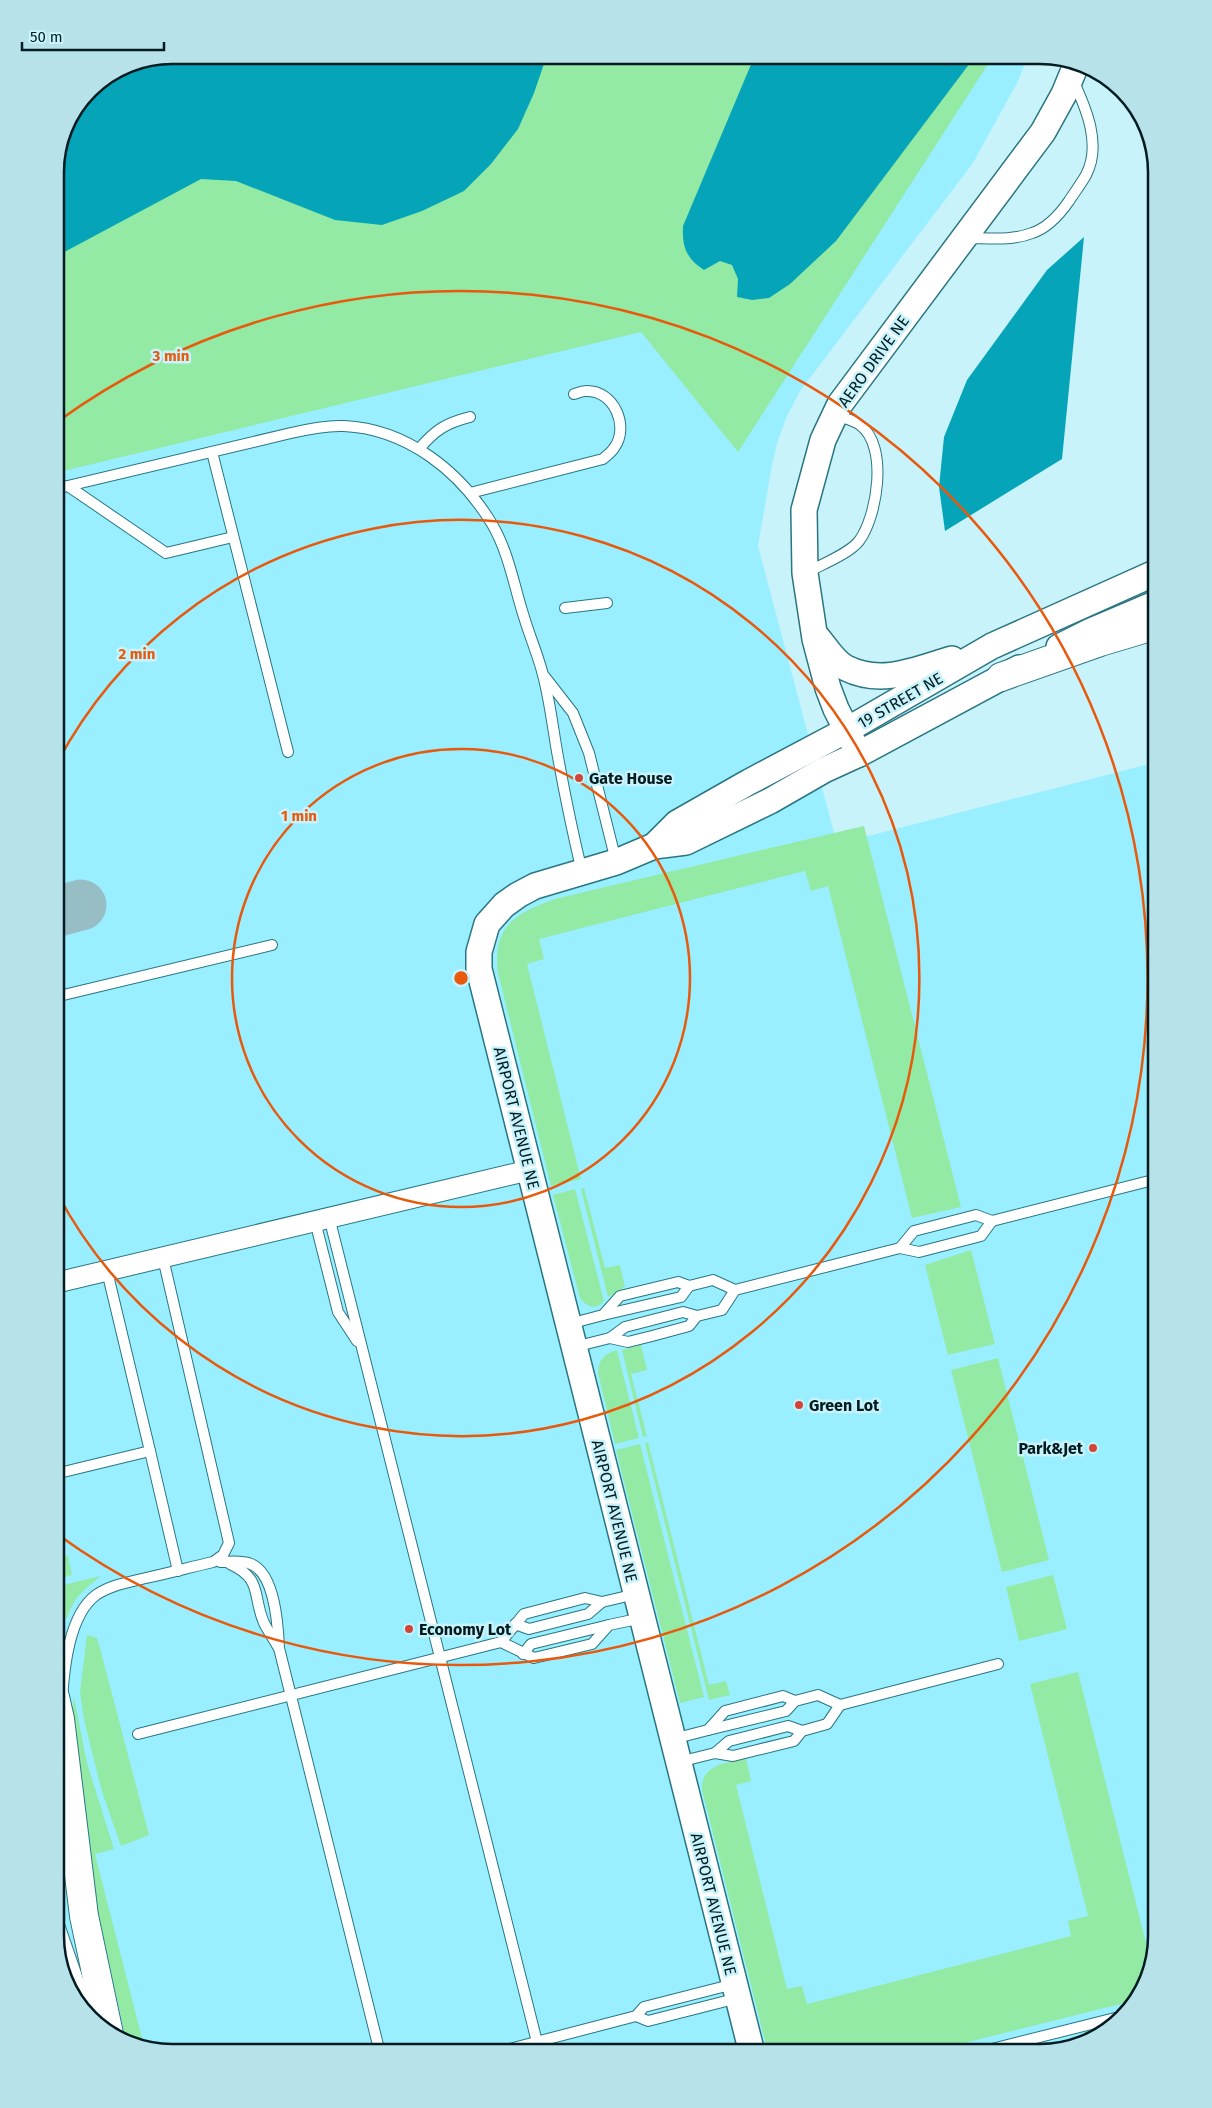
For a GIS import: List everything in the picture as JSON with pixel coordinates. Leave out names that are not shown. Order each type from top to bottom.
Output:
[{"type":"main road","points":[[1001,677],[1100,642],[1148,628]]},
{"type":"main road","points":[[64,1762],[84,1916],[106,2021]]},
{"type":"main road","points":[[64,1855],[84,1916]]},
{"type":"street","name":"AERO DRIVE NE","points":[[859,754],[828,688],[814,633],[805,573],[804,510],[823,440],[840,404],[1043,132],[1073,70]]},
{"type":"street","name":"19 STREET NE","points":[[654,846],[678,823],[749,782],[847,730],[992,646],[1148,576]]},
{"type":"street","name":"19 STREET NE","points":[[480,969],[479,952],[487,924],[504,905],[535,886],[616,862],[654,846],[686,842],[859,754],[1091,630],[1148,607]]},
{"type":"street","points":[[814,633],[835,659],[845,668],[880,677],[894,676],[992,646]]},
{"type":"street","name":"AIRPORT AVENUE NE","points":[[480,969],[750,2044]]},
{"type":"street","points":[[64,1281],[530,1170]]},
{"type":"lane","points":[[964,238],[1014,238],[1033,233],[1050,223],[1064,208],[1086,174],[1092,146],[1091,131],[1085,106],[1073,70]]},
{"type":"lane","points":[[470,493],[603,459],[615,448],[620,433],[620,417],[612,402],[600,394],[587,391],[574,394]]},
{"type":"lane","points":[[805,573],[846,551],[858,542],[869,520],[876,493],[878,471],[874,448],[869,436],[861,425],[835,415]]},
{"type":"lane","points":[[419,449],[431,434],[450,422],[470,417]]},
{"type":"lane","points":[[64,487],[291,433],[342,426],[390,434],[419,449],[447,468],[470,493],[492,525],[506,554],[544,676],[564,790],[582,873]]},
{"type":"lane","points":[[212,452],[288,752]]},
{"type":"lane","points":[[68,486],[166,553],[233,536]]},
{"type":"lane","points":[[565,608],[607,603]]},
{"type":"lane","points":[[544,676],[572,713],[589,753],[616,862]]},
{"type":"lane","points":[[64,995],[272,945]]},
{"type":"lane","points":[[900,1248],[914,1231],[976,1215],[992,1221],[1148,1181]]},
{"type":"lane","points":[[322,1219],[338,1312],[362,1349]]},
{"type":"lane","points":[[322,1219],[362,1349],[537,2042]]},
{"type":"lane","points":[[572,1335],[603,1315],[620,1296],[678,1282],[690,1286],[713,1280],[735,1290],[900,1248],[918,1252],[981,1236],[992,1221]]},
{"type":"lane","points":[[163,1258],[229,1537],[226,1550],[217,1562]]},
{"type":"lane","points":[[107,1271],[178,1571]]},
{"type":"lane","points":[[603,1315],[681,1297],[690,1286]]},
{"type":"lane","points":[[610,1338],[625,1326],[683,1312],[697,1316],[722,1310],[735,1290]]},
{"type":"lane","points":[[572,1335],[610,1338],[628,1342],[689,1326],[697,1316]]},
{"type":"lane","points":[[64,1471],[150,1451]]},
{"type":"lane","points":[[64,1668],[75,1626],[86,1605],[95,1596],[114,1586],[217,1562],[246,1562],[262,1572],[268,1584],[278,1623],[279,1648],[378,2044]]},
{"type":"lane","points":[[138,1734],[501,1642],[524,1614],[585,1598],[602,1602],[636,1594]]},
{"type":"lane","points":[[516,1624],[530,1628],[588,1614],[602,1602]]},
{"type":"lane","points":[[523,1654],[531,1644],[642,1618]]},
{"type":"lane","points":[[501,1642],[534,1658],[592,1644],[609,1625]]},
{"type":"lane","points":[[715,1753],[730,1741],[788,1726],[802,1731],[827,1724],[840,1705],[998,1664]]},
{"type":"lane","points":[[708,1730],[786,1711],[794,1701],[818,1694],[840,1705]]},
{"type":"lane","points":[[676,1750],[708,1730],[725,1711],[783,1696],[794,1701]]},
{"type":"lane","points":[[676,1750],[733,1756],[794,1741],[802,1731]]},
{"type":"lane","points":[[64,1940],[85,2000]]},
{"type":"lane","points":[[636,2016],[648,2021],[736,1991]]},
{"type":"lane","points":[[529,2044],[636,2016],[644,2007],[736,1991]]},
{"type":"lane","points":[[1012,2044],[1107,2020]]},
{"type":"shaded area","points":[[165,64],[1025,64],[1016,85],[973,163],[800,391],[787,416],[778,440],[758,546],[837,844],[1148,764],[1148,1936],[1145,1964],[1134,1990],[1111,2017],[1088,2033],[1068,2041],[1040,2044],[165,2044],[137,2038],[112,2026],[91,2007],[75,1984],[67,1964],[64,1936],[64,165],[67,144],[78,118],[86,106],[106,86],[131,72]]},
{"type":"shaded area","points":[[165,64],[544,64],[534,93],[518,129],[491,164],[464,191],[422,211],[382,225],[335,220],[236,181],[201,179],[64,252],[64,165],[67,144],[78,118],[86,106],[106,86],[131,72]]},
{"type":"shaded area","points":[[751,64],[969,64],[836,241],[790,284],[769,298],[752,300],[737,297],[738,279],[732,265],[720,261],[704,270],[698,266],[689,256],[684,246],[683,226]]},
{"type":"shaded area","points":[[1084,237],[1062,459],[945,531],[939,487],[944,437],[967,380],[1047,270]]},
{"type":"green space","points":[[165,64],[988,64],[738,452],[641,332],[64,471],[64,165],[67,144],[78,118],[86,106],[106,86],[131,72]]},
{"type":"green space","points":[[864,826],[961,1207],[912,1218],[828,886],[811,891],[805,871],[539,939],[544,959],[527,964],[581,1179],[551,1186],[498,973],[497,957],[499,944],[509,924],[528,910],[555,899]]},
{"type":"green space","points":[[584,1188],[605,1268],[620,1265],[625,1287],[608,1297],[581,1189]]},
{"type":"green space","points":[[575,1189],[604,1301],[595,1307],[589,1306],[580,1298],[553,1195]]},
{"type":"green space","points":[[971,1250],[995,1344],[948,1355],[925,1265]]},
{"type":"green space","points":[[641,1345],[647,1370],[631,1374],[647,1436],[643,1437],[622,1350]]},
{"type":"green space","points":[[617,1350],[639,1438],[615,1444],[598,1373],[599,1364],[603,1358]]},
{"type":"green space","points":[[998,1358],[1049,1560],[1002,1572],[951,1370]]},
{"type":"green space","points":[[648,1442],[709,1685],[726,1681],[730,1695],[709,1700],[645,1443]]},
{"type":"green space","points":[[640,1444],[704,1697],[680,1703],[616,1450]]},
{"type":"green space","points":[[68,1555],[72,1575],[64,1577],[64,1556]]},
{"type":"green space","points":[[1053,1575],[1067,1629],[1019,1641],[1006,1587]]},
{"type":"green space","points":[[101,1576],[77,1598],[67,1618],[64,1618],[64,1585]]},
{"type":"green space","points":[[87,1635],[97,1638],[149,1835],[121,1846],[102,1792],[84,1720],[80,1692]]},
{"type":"green space","points":[[1078,1672],[1147,1948],[1145,1964],[1130,1996],[1124,2003],[960,2044],[766,2044],[702,1790],[706,1775],[710,1770],[723,1763],[746,1758],[751,1781],[736,1785],[787,1989],[802,1986],[807,2004],[1071,1936],[1068,1921],[1088,1916],[1030,1684]]},
{"type":"green space","points":[[74,1697],[87,1763],[114,1849],[95,1854],[142,2040],[124,2033],[95,1900],[71,1725]]},
{"type":"taxiway","points":[[64,910],[81,905]]},
{"type":"place","name":"Gate House","points":[[579,778]]},
{"type":"place","name":"Green Lot","points":[[799,1405]]},
{"type":"place","name":"Park&Jet","points":[[1093,1448]]},
{"type":"place","name":"Economy Lot","points":[[409,1629]]}]
